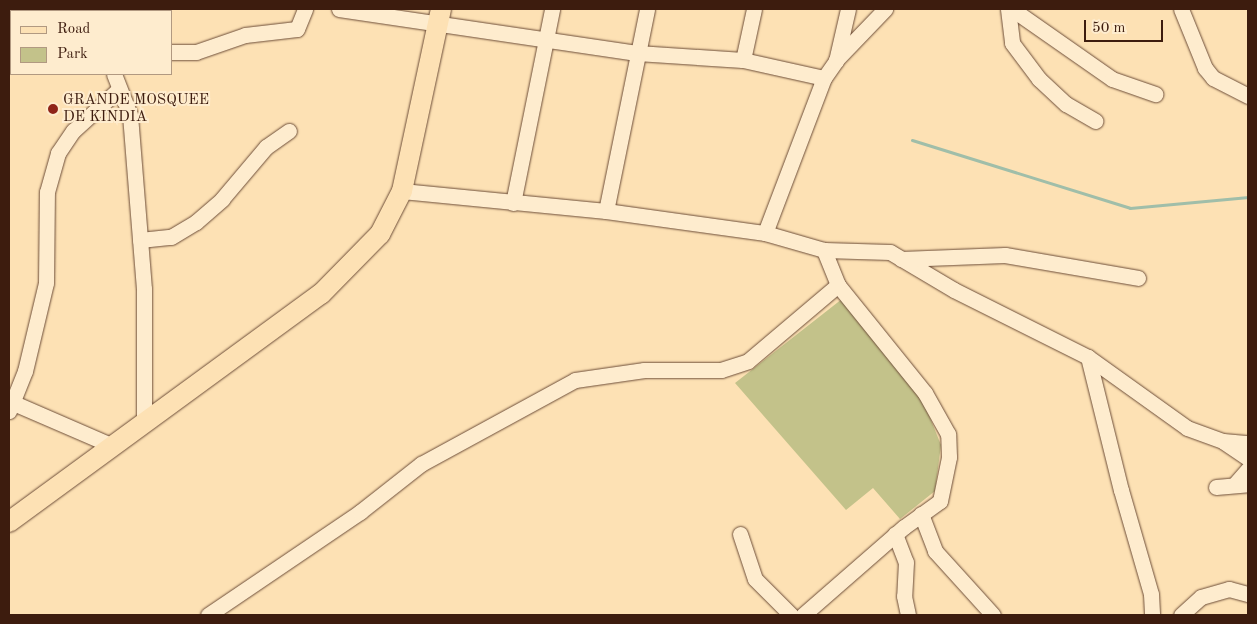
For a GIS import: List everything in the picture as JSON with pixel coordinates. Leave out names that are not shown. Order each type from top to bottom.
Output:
[{"type":"main road","points":[[9,522],[321,294],[380,234],[402,191],[440,16]]},
{"type":"street","points":[[172,52],[196,52],[245,35],[297,29],[305,9]]},
{"type":"street","points":[[339,9],[440,16],[546,38],[636,53],[743,60],[824,78]]},
{"type":"street","points":[[513,203],[552,9]]},
{"type":"street","points":[[606,210],[636,53],[647,9]]},
{"type":"street","points":[[743,60],[754,9]]},
{"type":"street","points":[[836,61],[848,9]]},
{"type":"street","points":[[765,233],[824,78],[836,61],[885,9]]},
{"type":"street","points":[[1008,9],[1012,43],[1039,80],[1066,104],[1095,120]]},
{"type":"street","points":[[1012,9],[1112,79],[1155,94]]},
{"type":"street","points":[[1181,9],[1205,68],[1213,78],[1248,96]]},
{"type":"street","points":[[117,78],[130,115],[144,289],[144,422]]},
{"type":"street","points":[[113,446],[10,404],[25,371],[46,283],[47,192],[58,153],[73,131],[117,78]]},
{"type":"street","points":[[140,240],[171,237],[196,222],[266,147],[289,131]]},
{"type":"street","points":[[402,191],[513,203],[606,210],[765,233],[824,250],[890,252],[954,290],[1088,357],[1187,428],[1223,441],[1248,458]]},
{"type":"street","points":[[803,615],[895,534],[940,501],[948,457],[948,434],[925,393],[838,285],[824,250]]},
{"type":"street","points":[[901,259],[1005,255],[1138,278]]},
{"type":"street","points":[[208,615],[360,512],[421,464],[575,380],[644,370],[721,370],[748,361],[838,285]]},
{"type":"street","points":[[1088,357],[1121,490],[1152,594],[1152,615]]},
{"type":"street","points":[[1223,441],[1248,443]]},
{"type":"street","points":[[1216,487],[1242,484],[1248,469]]},
{"type":"street","points":[[922,514],[936,551],[994,615]]},
{"type":"street","points":[[740,534],[755,580],[791,615]]},
{"type":"street","points":[[895,534],[906,562],[904,596],[908,615]]},
{"type":"street","points":[[1181,615],[1201,597],[1229,589],[1248,594]]},
{"type":"green space","points":[[842,299],[922,398],[941,445],[935,491],[900,519],[873,488],[846,510],[735,383]]},
{"type":"waterway","points":[[912,140],[1130,208],[1248,197]]},
{"type":"place","name":"GRANDE MOSQUEE DE KINDIA","points":[[53,109]]}]
